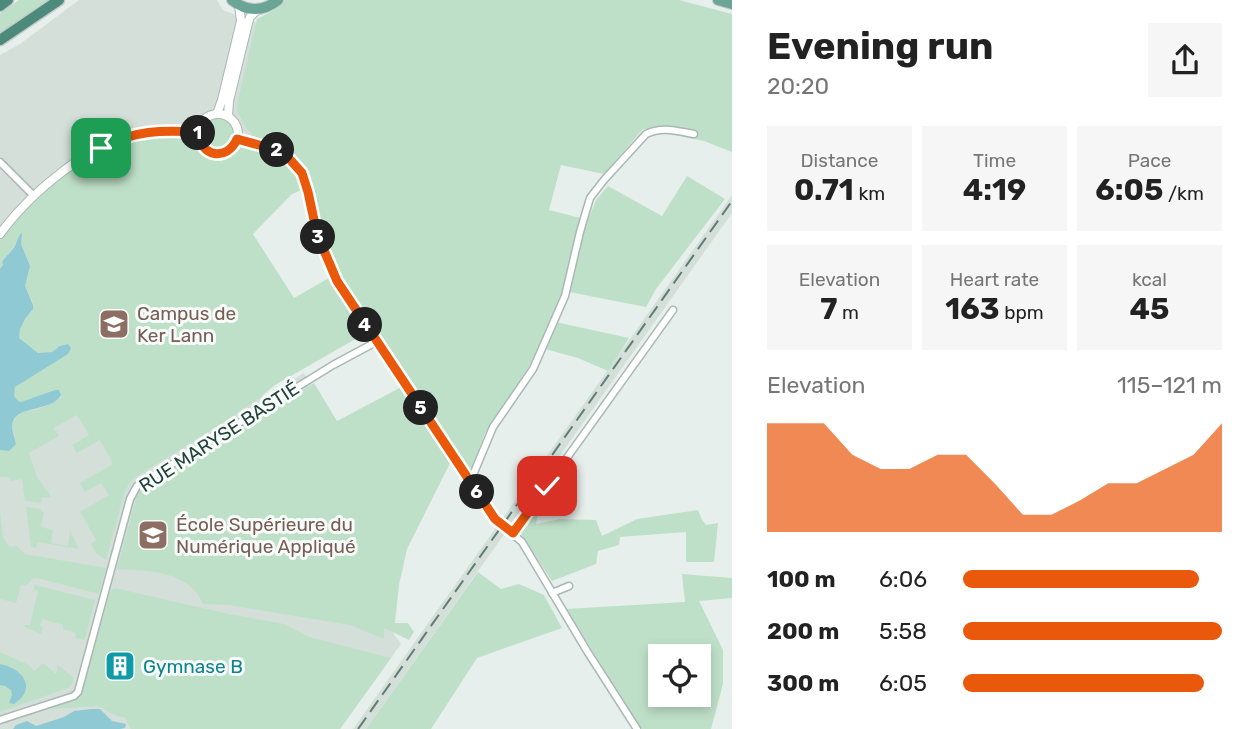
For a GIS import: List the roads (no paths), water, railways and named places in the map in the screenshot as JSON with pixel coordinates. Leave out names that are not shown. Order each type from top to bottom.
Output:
[{"type":"highway","points":[[0,6],[8,0]]},
{"type":"highway","points":[[0,40],[59,0]]},
{"type":"main road","points":[[235,3],[245,8],[258,9],[271,6],[278,0]]},
{"type":"main road","points":[[718,0],[732,4]]},
{"type":"street","points":[[217,114],[241,21],[235,3]]},
{"type":"street","points":[[228,116],[229,101],[248,23],[258,9]]},
{"type":"street","points":[[217,114],[228,116],[237,128],[237,139],[230,150],[217,154],[204,149],[199,141],[200,124],[205,118],[217,114]]},
{"type":"street","points":[[470,482],[493,427],[533,369],[565,296],[590,198],[646,134],[667,129],[694,134]]},
{"type":"street","points":[[0,234],[34,196],[68,169],[114,141],[146,131],[198,132]]},
{"type":"street","points":[[237,139],[277,150],[290,159],[302,173],[317,234],[337,281],[495,519],[522,542],[637,729]]},
{"type":"street","points":[[0,162],[34,196]]},
{"type":"street","points":[[513,533],[673,310]]},
{"type":"street","name":"RUE MARYSE BASTIÉ","points":[[0,720],[74,696],[78,692],[131,499],[137,486],[333,365],[376,342]]},
{"type":"street","points":[[552,593],[569,586]]},
{"type":"water","points":[[22,232],[21,244],[30,266],[25,286],[33,309],[20,329],[19,338],[38,353],[52,352],[68,344],[71,348],[68,354],[15,387],[14,396],[21,402],[55,390],[59,390],[61,395],[51,404],[16,416],[12,426],[16,444],[9,451],[0,450],[0,269]]},
{"type":"water","points":[[0,664],[15,670],[25,680],[25,692],[14,704],[9,703],[11,690],[0,685]]},
{"type":"water","points":[[100,709],[112,721],[126,724],[125,728],[13,729],[27,721],[36,726],[74,711]]},
{"type":"railway","points":[[358,729],[732,201]]},
{"type":"place","name":"Campus de Ker Lann","points":[[114,324]]},
{"type":"place","name":"École Supérieure du Numérique Appliqué","points":[[153,535]]},
{"type":"place","name":"Gymnase B","points":[[120,666]]}]
